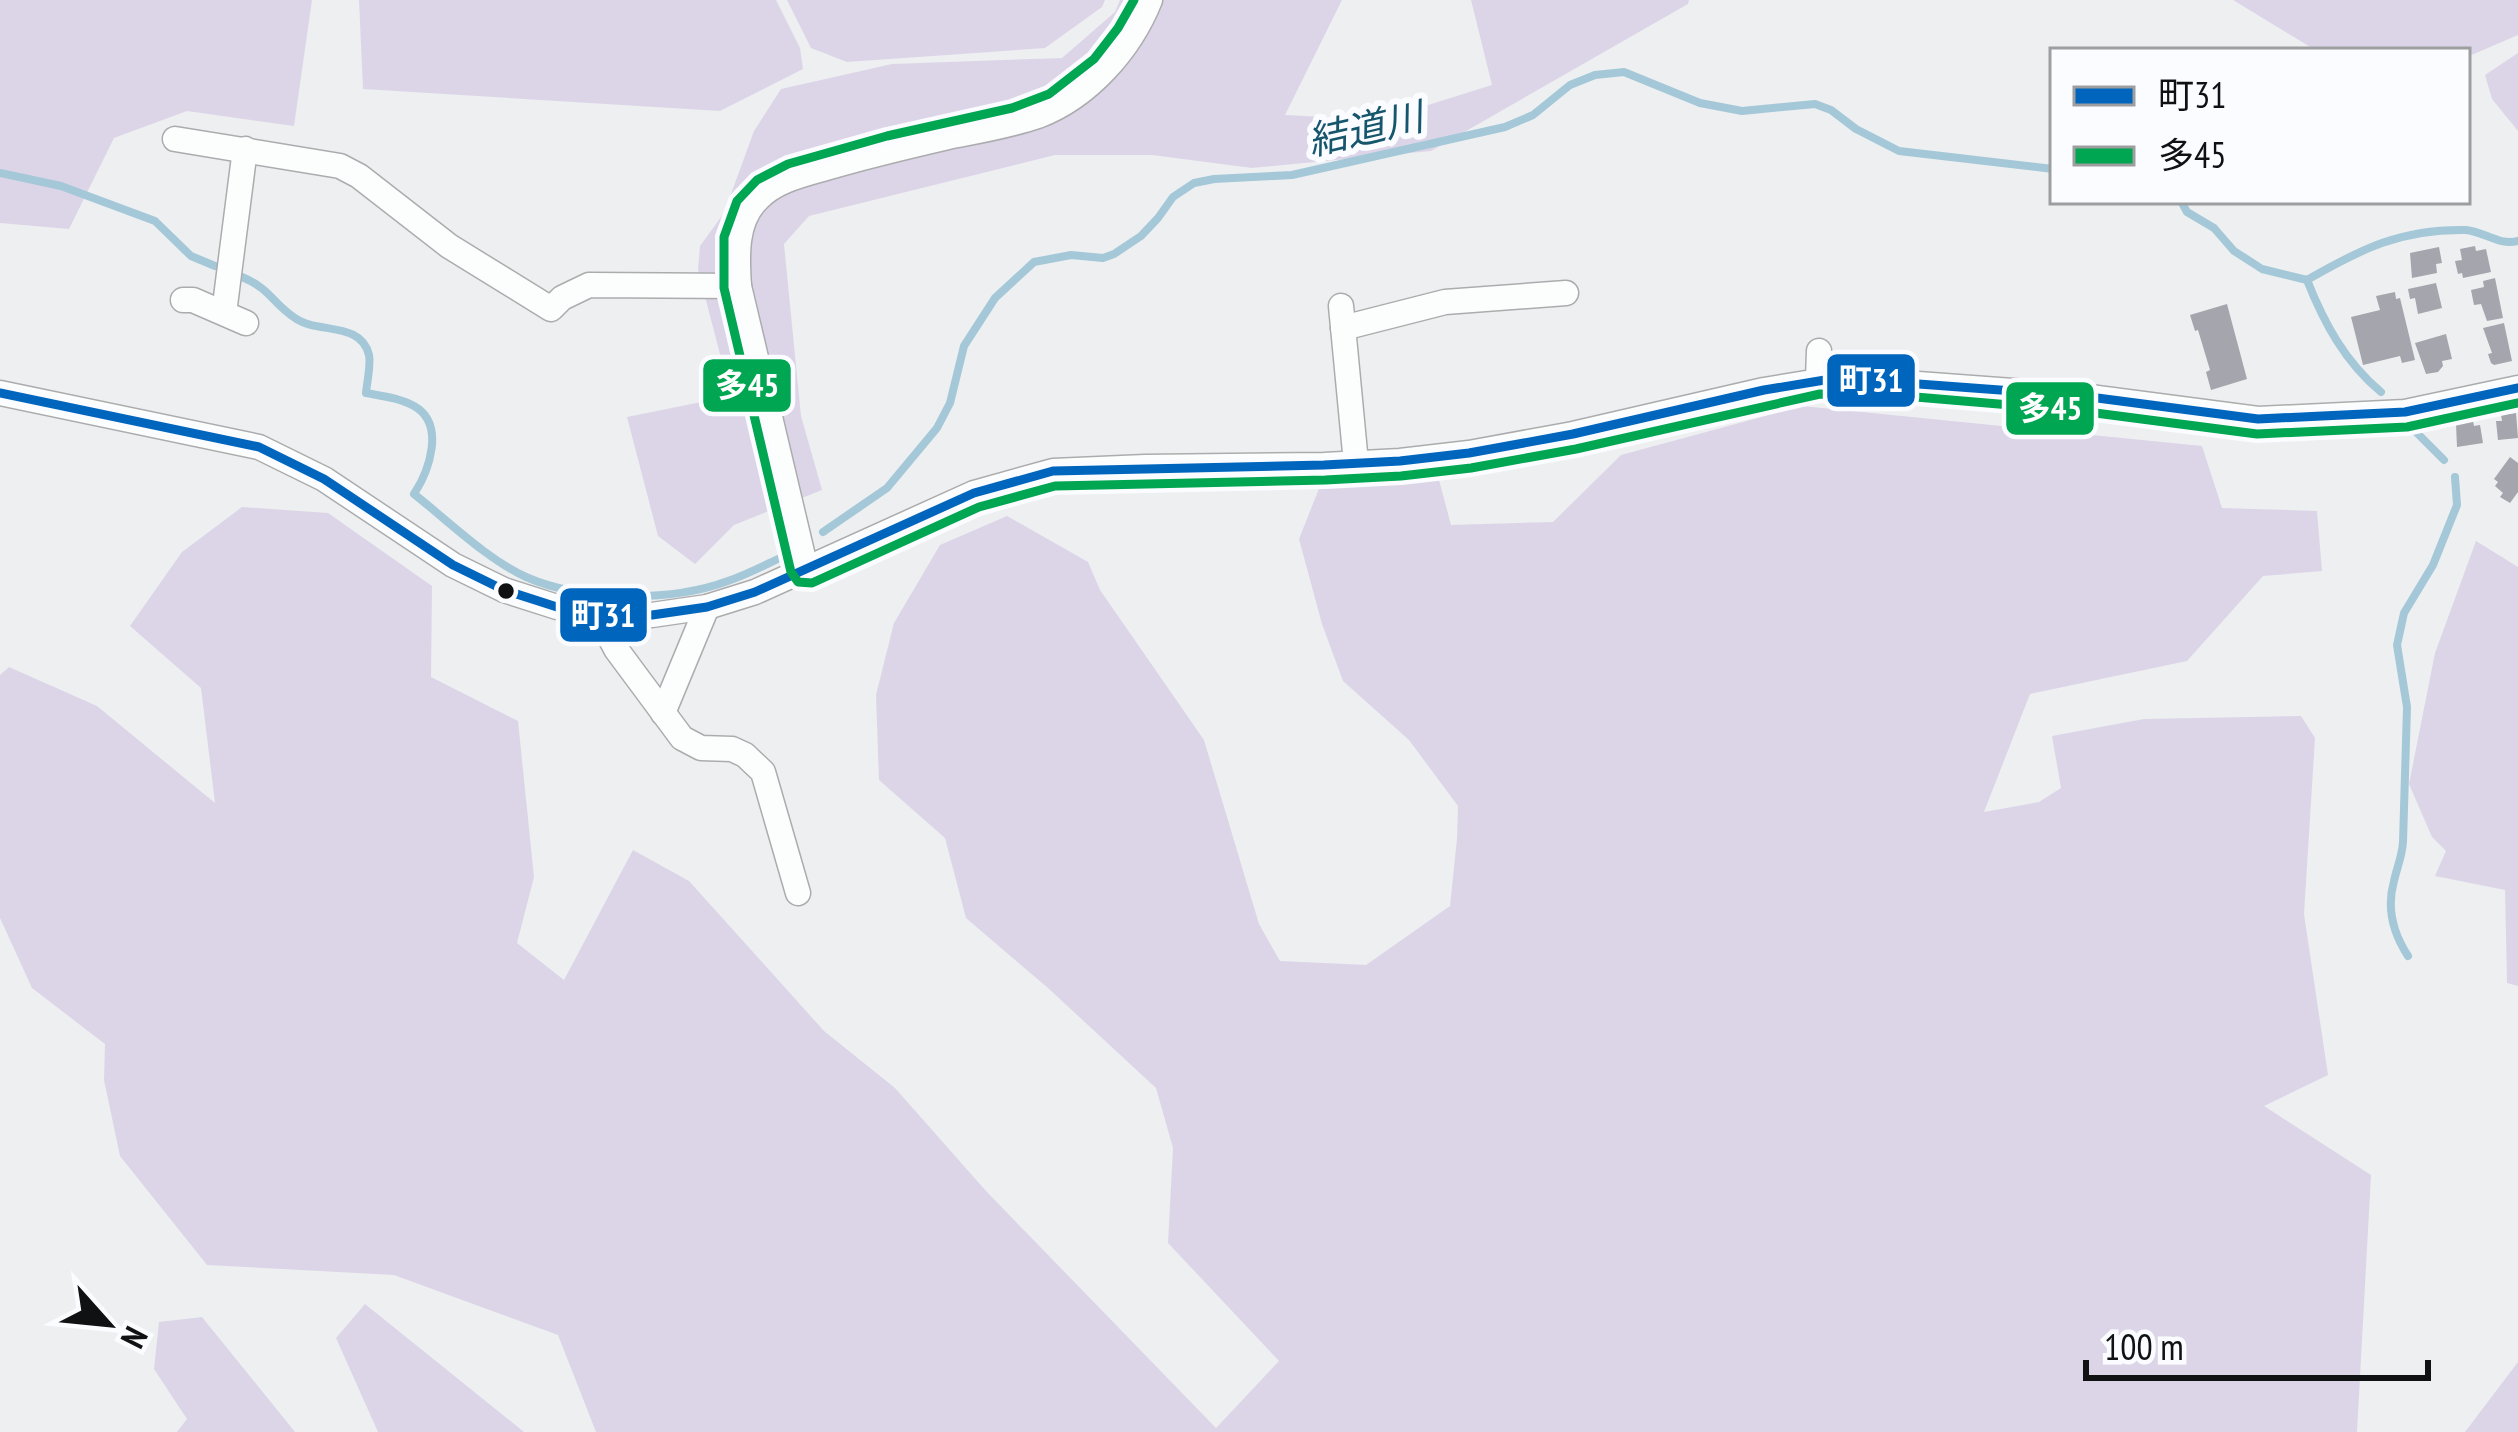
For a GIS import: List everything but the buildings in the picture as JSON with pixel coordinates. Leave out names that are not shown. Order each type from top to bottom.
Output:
[{"type":"street","points":[[806,569],[739,286],[737,255],[744,222],[758,198],[784,181],[866,156],[1038,116],[1061,105],[1112,63],[1150,0]]},
{"type":"street","points":[[175,139],[340,166],[449,246],[551,309],[589,285],[739,286]]},
{"type":"street","points":[[183,300],[235,318],[244,149]]},
{"type":"street","points":[[1356,463],[1342,317],[1444,302],[1566,293]]},
{"type":"street","points":[[1818,379],[1819,351]]},
{"type":"street","points":[[0,393],[259,447],[324,479],[479,578],[531,600],[598,615],[652,615],[707,607],[755,592],[974,493],[1053,471],[1356,463],[1469,453],[1818,379],[1893,380],[2082,396],[2258,419],[2405,412],[2518,388]]},
{"type":"street","points":[[663,713],[707,607]]},
{"type":"street","points":[[598,615],[616,650],[682,738],[701,748],[732,749],[763,772],[798,893]]},
{"type":"shaded area","points":[[0,0],[312,0],[294,126],[187,111],[114,138],[69,229],[0,223]]},
{"type":"shaded area","points":[[359,0],[776,0],[800,48],[803,69],[720,111],[363,89]]},
{"type":"shaded area","points":[[787,0],[1105,0],[1045,48],[847,62],[811,48]]},
{"type":"shaded area","points":[[1120,0],[1342,0],[1285,115],[1380,120],[1492,85],[1471,0],[1689,0],[1431,151],[1252,168],[1152,155],[1055,155],[809,216],[784,244],[801,416],[822,490],[734,525],[695,564],[658,536],[627,417],[731,396],[698,270],[700,246],[724,213],[754,131],[781,89],[892,64],[1062,58],[1115,12]]},
{"type":"shaded area","points":[[2233,0],[2518,0],[2518,35],[2470,56],[2470,48],[2312,48]]},
{"type":"shaded area","points":[[2518,53],[2518,131],[2492,99],[2485,75]]},
{"type":"shaded area","points":[[1802,406],[2202,446],[2222,508],[2317,511],[2322,571],[2263,576],[2187,661],[2030,694],[1984,812],[2039,802],[2061,788],[2052,736],[2144,719],[2301,716],[2315,738],[2304,914],[2328,1075],[2264,1106],[2371,1175],[2357,1432],[596,1432],[558,1335],[394,1275],[207,1265],[120,1156],[104,1080],[105,1044],[32,988],[0,918],[0,675],[9,667],[97,706],[215,803],[201,688],[130,626],[182,552],[242,507],[328,513],[432,586],[431,677],[518,721],[534,877],[517,943],[564,980],[633,850],[689,881],[824,1031],[895,1088],[986,1191],[1216,1428],[1279,1361],[1168,1243],[1173,1148],[1156,1088],[966,918],[945,838],[879,780],[876,695],[894,623],[940,545],[1007,516],[1088,562],[1100,590],[1204,740],[1259,924],[1280,961],[1366,965],[1450,906],[1458,806],[1409,740],[1343,681],[1299,539],[1322,481],[1439,480],[1451,525],[1553,522],[1621,455]]},
{"type":"shaded area","points":[[2476,541],[2518,567],[2518,986],[2507,983],[2505,890],[2435,876],[2446,851],[2432,837],[2409,784],[2435,653]]},
{"type":"shaded area","points":[[365,1304],[524,1432],[378,1432],[336,1338]]},
{"type":"shaded area","points":[[202,1317],[295,1432],[177,1432],[187,1419],[154,1369],[159,1322]]},
{"type":"shaded area","points":[[2518,1362],[2518,1432],[2465,1432]]},
{"type":"waterway","name":"結道川","points":[[823,532],[887,488],[937,428],[950,403],[964,346],[995,298],[1034,262],[1114,254],[1141,236],[1173,197],[1194,183],[1292,175],[1505,127],[1533,115],[1570,85],[1595,75],[1624,72],[1700,103],[1742,111],[1815,104],[1899,151],[2050,169]]},
{"type":"waterway","name":"結道川","points":[[0,173],[61,186],[155,221],[191,256],[215,266]]},
{"type":"waterway","name":"結道川","points":[[2183,204],[2234,251],[2262,269],[2307,280],[2364,250],[2420,233],[2465,230],[2504,242],[2518,241]]},
{"type":"waterway","name":"結道川","points":[[242,277],[304,323],[348,333],[364,344],[369,359],[366,393],[409,403],[430,424],[432,448],[414,494],[512,570],[574,591],[654,596],[705,588],[780,558]]},
{"type":"waterway","points":[[2307,280],[2337,341],[2381,392]]},
{"type":"waterway","points":[[2416,432],[2444,460]]},
{"type":"waterway","points":[[2408,956],[2391,911],[2403,842],[2407,707],[2397,645],[2404,613],[2433,565],[2457,505],[2455,477]]},
{"type":"transit line","name":"多45","points":[[1134,0],[1094,59],[1049,94],[1012,108],[788,164],[757,180],[737,201],[724,237],[724,288],[791,572],[798,582],[812,583],[979,507],[1055,486],[1325,480],[1471,468],[1820,394],[1892,395],[2080,411],[2257,434],[2407,427],[2518,403]]},
{"type":"transit line","name":"町31","points":[[0,393],[259,447],[324,479],[453,565],[504,590],[598,615],[652,615],[707,607],[755,592],[974,493],[1053,471],[1324,465],[1469,453],[1837,378],[2082,396],[2258,419],[2405,412],[2518,388]]}]
